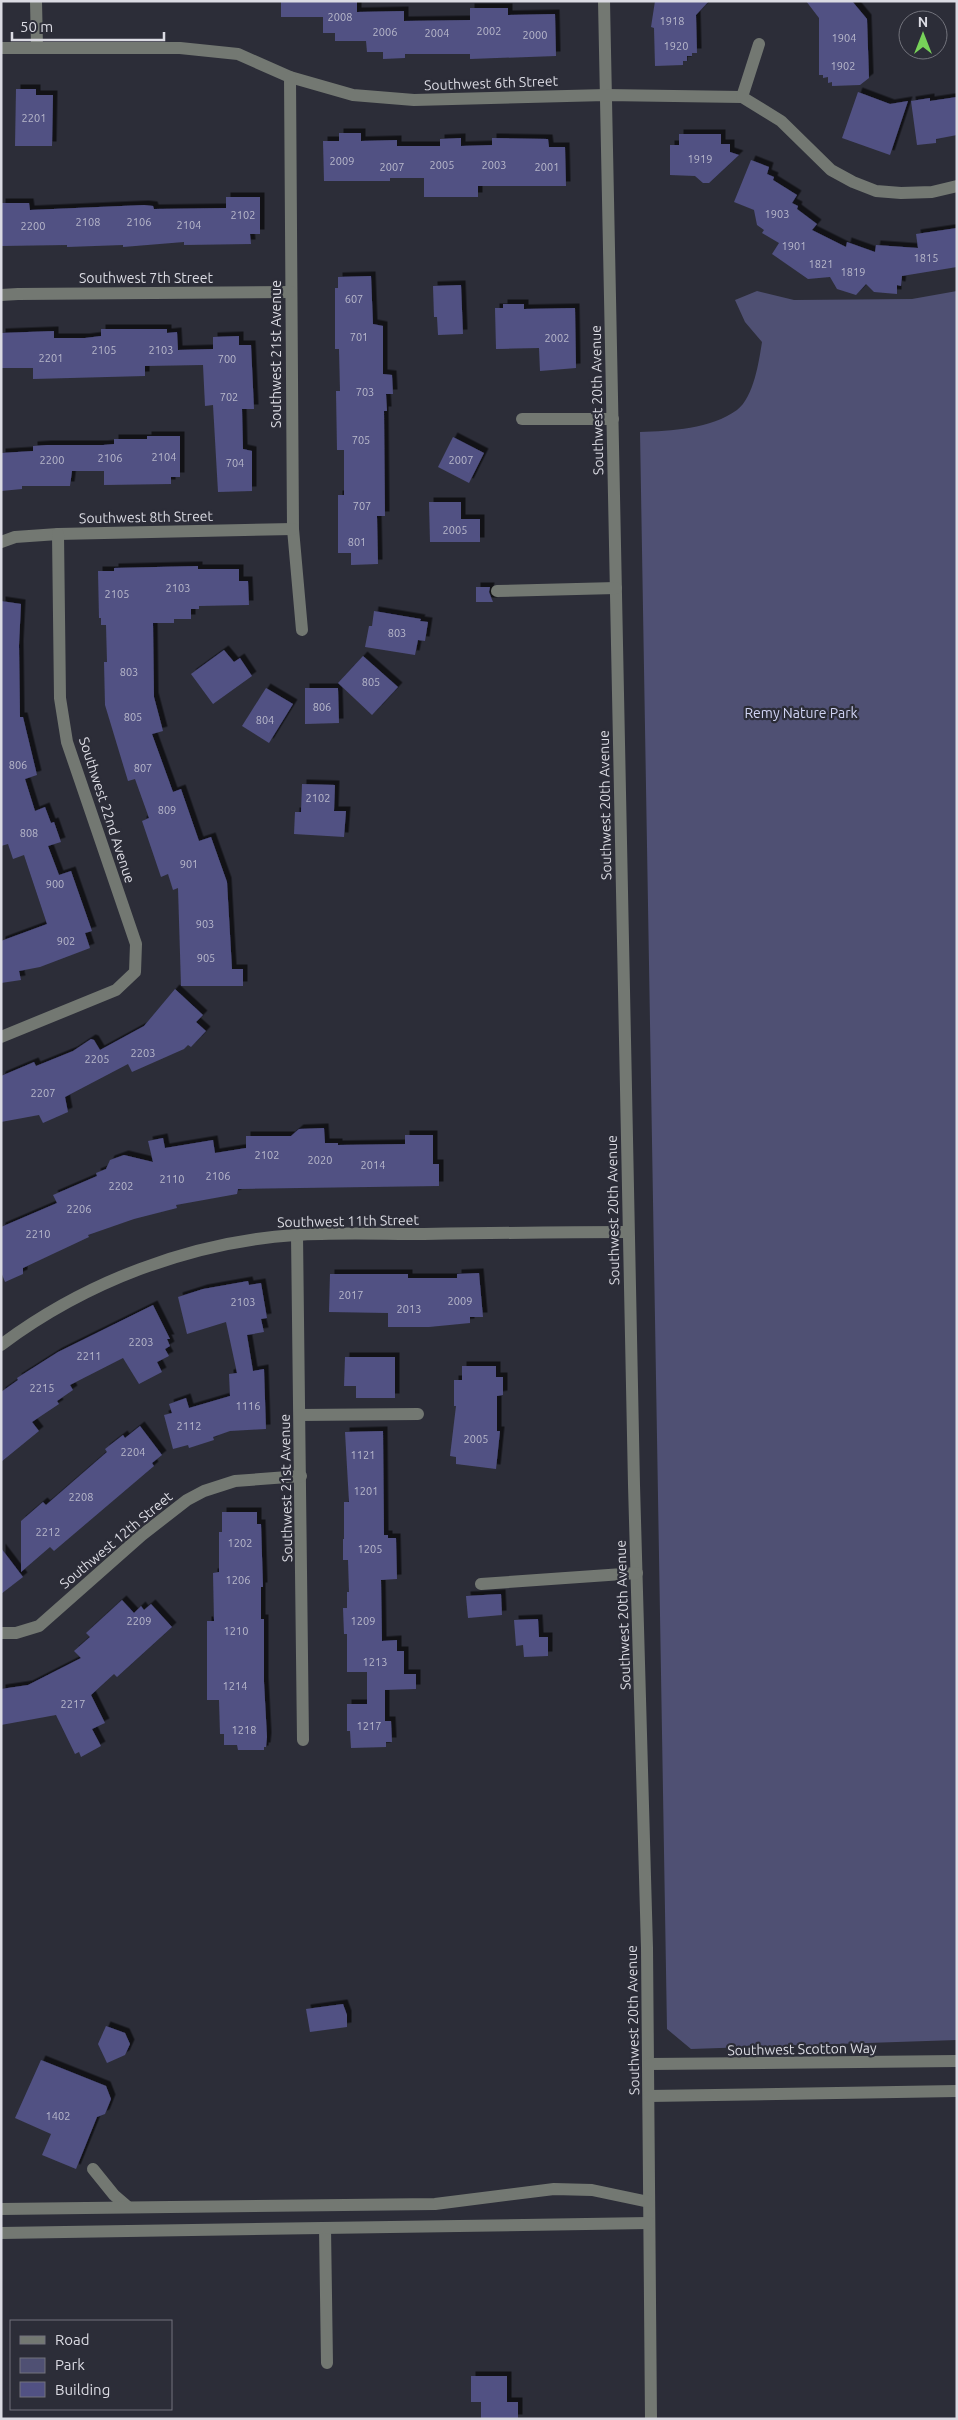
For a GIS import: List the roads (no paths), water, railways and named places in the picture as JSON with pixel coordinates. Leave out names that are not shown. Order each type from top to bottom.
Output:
[{"type":"street","points":[[36,1],[37,48]]},
{"type":"street","name":"Southwest 20th Avenue","points":[[604,1],[628,1232],[646,1878],[651,2419]]},
{"type":"street","points":[[759,44],[742,97],[781,121],[831,170],[853,182],[876,190],[902,193],[932,192],[957,186]]},
{"type":"street","name":"Southwest 6th Street","points":[[1,48],[180,48],[238,54],[290,77],[353,95],[414,100],[606,95],[742,97]]},
{"type":"street","name":"Southwest 21st Avenue","points":[[290,77],[293,529],[302,630]]},
{"type":"street","name":"Southwest 7th Street","points":[[1,296],[18,294],[291,292]]},
{"type":"street","points":[[522,419],[613,419]]},
{"type":"street","name":"Southwest 8th Street","points":[[1,542],[15,537],[58,534],[293,529]]},
{"type":"street","name":"Southwest 22nd Avenue","points":[[1,1037],[116,990],[135,972],[136,944],[67,742],[60,698],[58,534]]},
{"type":"street","points":[[497,591],[616,588]]},
{"type":"street","name":"Southwest 11th Street","points":[[1,1344],[60,1306],[140,1270],[186,1254],[222,1245],[296,1235],[628,1232]]},
{"type":"street","name":"Southwest 21st Avenue","points":[[296,1235],[301,1476],[303,1740]]},
{"type":"street","points":[[300,1415],[418,1414]]},
{"type":"street","name":"Southwest 12th Street","points":[[1,1633],[16,1633],[39,1626],[142,1535],[188,1500],[221,1484],[235,1481],[301,1476]]},
{"type":"street","points":[[481,1584],[637,1573]]},
{"type":"street","name":"Southwest Scotton Way","points":[[648,2064],[957,2061]]},
{"type":"street","points":[[649,2096],[957,2091]]},
{"type":"street","points":[[93,2170],[114,2195],[128,2207]]},
{"type":"street","points":[[1,2208],[435,2204],[554,2189],[592,2190],[649,2202]]},
{"type":"street","points":[[1,2233],[649,2223]]},
{"type":"street","points":[[325,2228],[327,2363]]},
{"type":"park label","name":"Remy Nature Park","points":[[801,713]]}]
